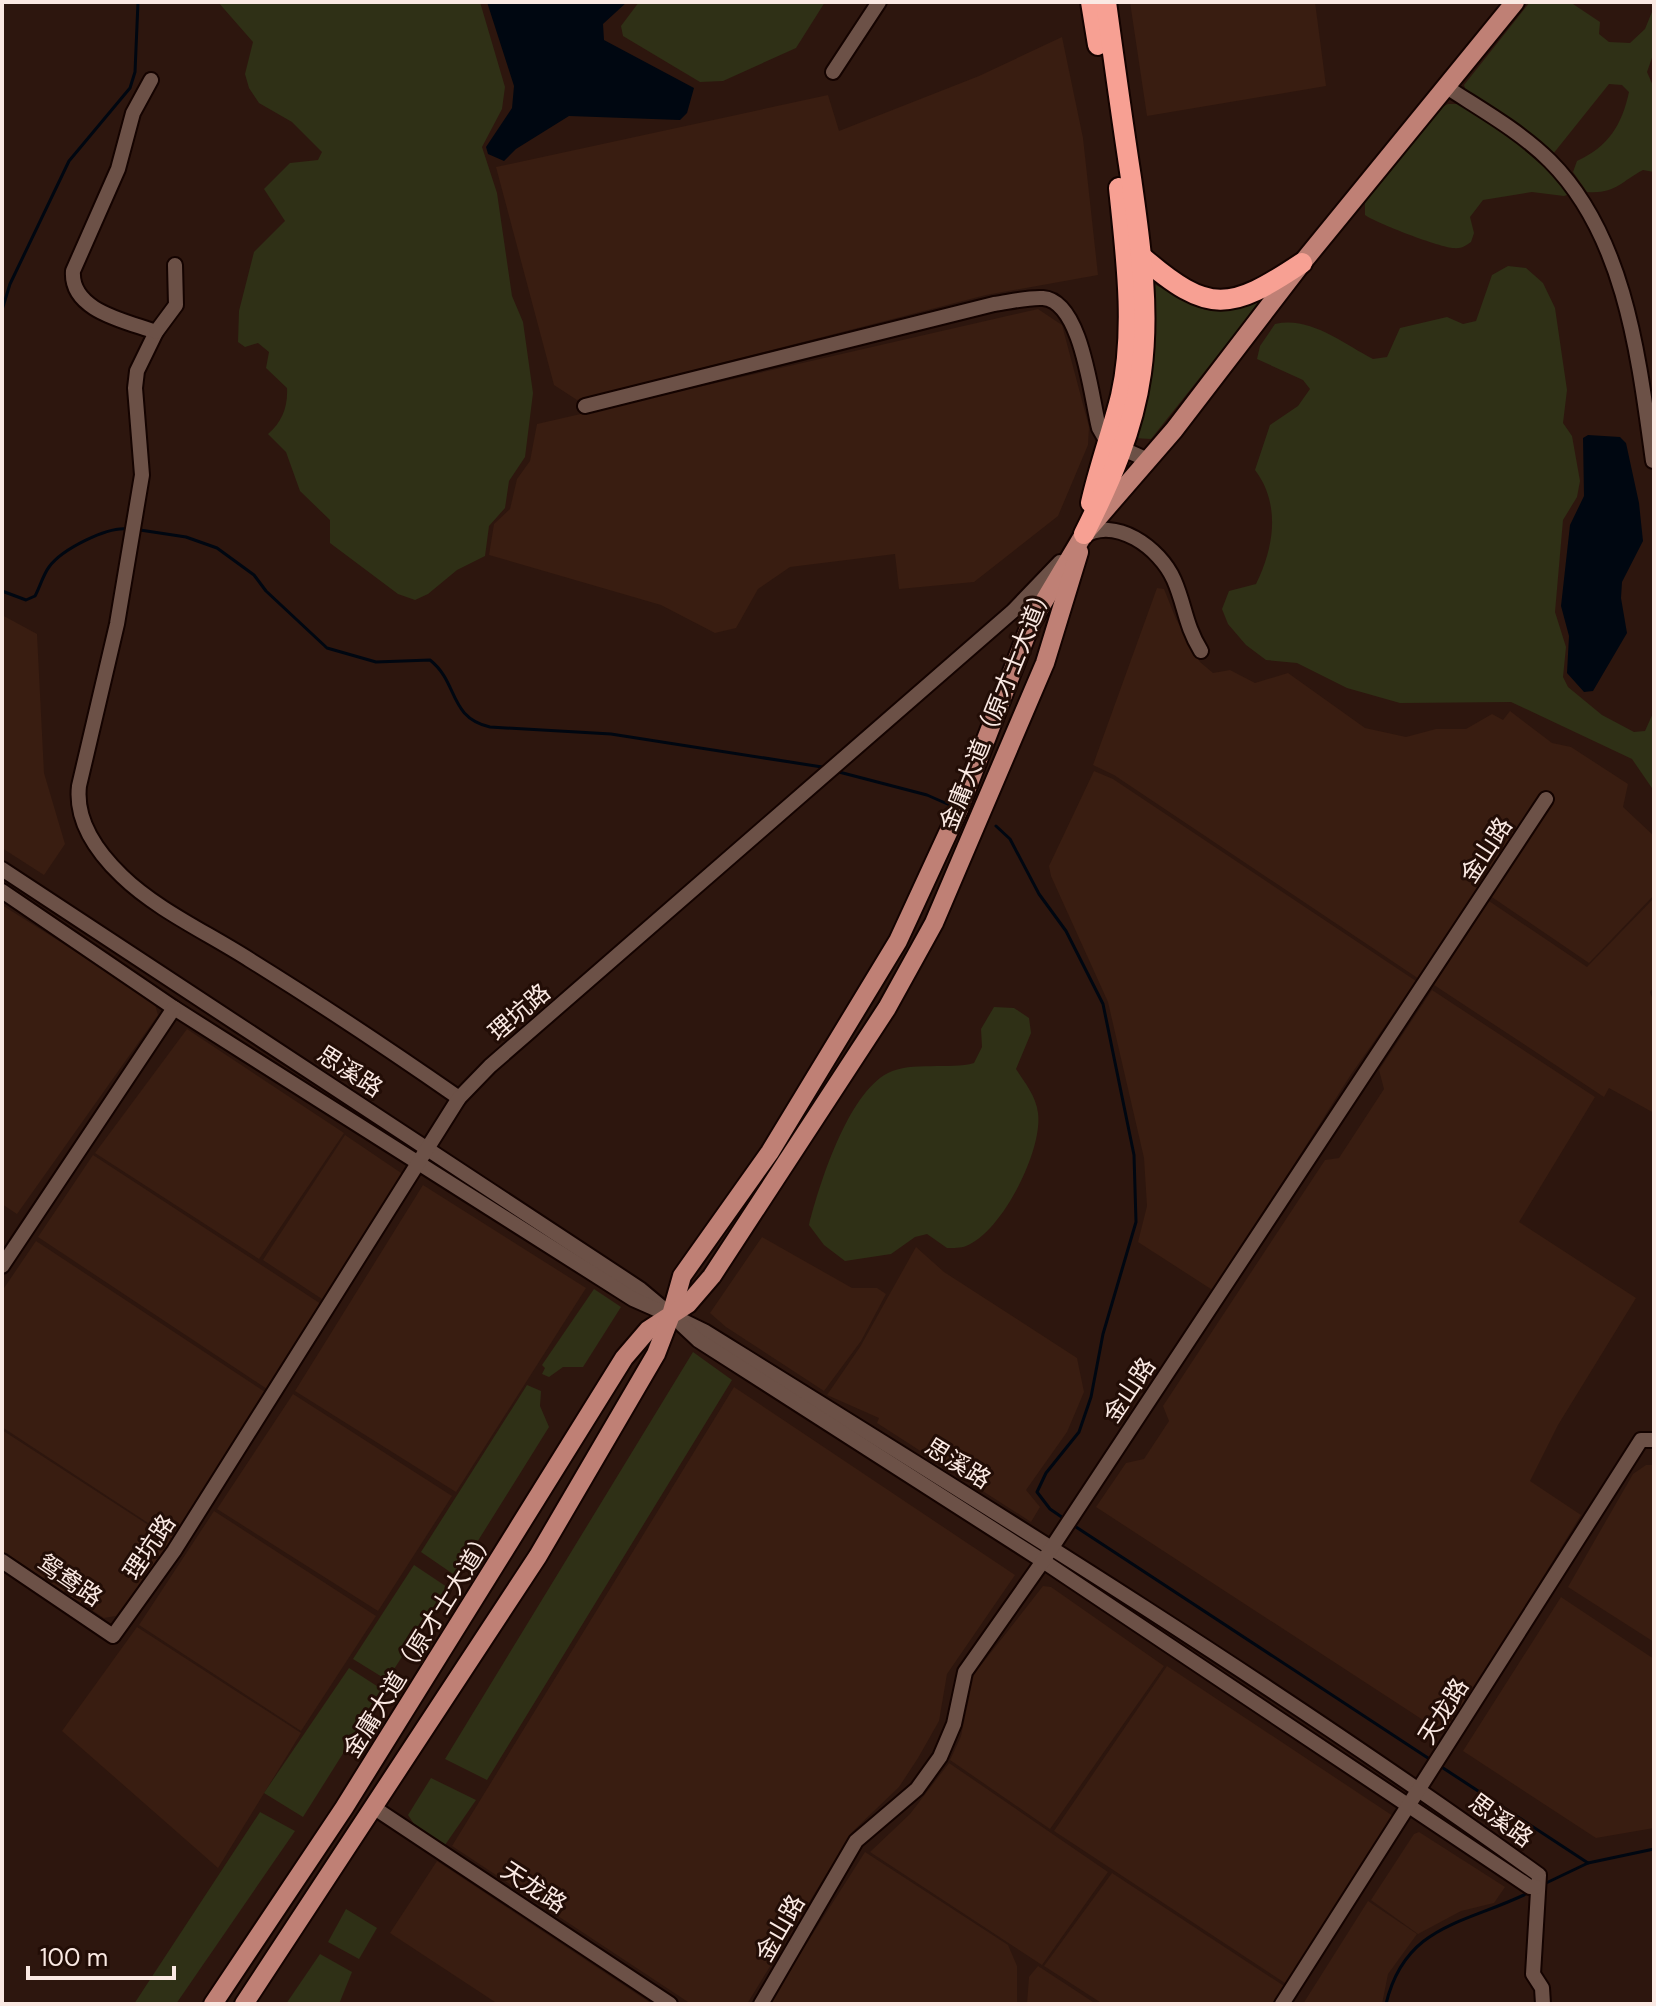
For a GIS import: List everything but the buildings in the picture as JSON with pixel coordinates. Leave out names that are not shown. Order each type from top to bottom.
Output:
[{"type":"highway","points":[[1091,2],[1127,261],[1121,394],[1115,446]]},
{"type":"highway","points":[[1084,534],[1141,373],[1142,257],[1106,2]]},
{"type":"highway","points":[[1142,257],[1187,293],[1229,300],[1259,291],[1302,263]]},
{"type":"main road","points":[[1084,534],[1148,460],[1302,263],[1515,2]]},
{"type":"main road","name":"金庸大道（原才士大道）","points":[[244,2004],[538,1556],[656,1354],[682,1276],[770,1152],[898,941],[961,805],[1031,623],[1084,534]]},
{"type":"main road","name":"金庸大道（原才士大道）","points":[[213,2004],[352,1795],[624,1358],[648,1330],[688,1304],[712,1276],[887,1008],[934,923],[1045,663],[1066,604],[1084,534]]},
{"type":"main road","points":[[961,805],[981,814]]},
{"type":"street","points":[[833,72],[879,2]]},
{"type":"street","points":[[151,80],[133,113],[118,169],[73,271],[72,283],[77,294],[94,309],[156,332]]},
{"type":"street","points":[[1445,86],[1549,160],[1588,211],[1632,320],[1653,461]]},
{"type":"street","points":[[175,265],[176,305],[143,355],[135,388],[142,475],[117,624],[79,786],[77,804],[81,820],[103,855],[138,890],[358,1028],[459,1098]]},
{"type":"street","points":[[585,406],[994,304],[1042,298],[1053,301],[1072,321],[1099,428],[1115,446],[1148,460]]},
{"type":"street","points":[[1084,534],[1119,530],[1150,551],[1174,579],[1187,629],[1201,651]]},
{"type":"street","name":"理坑路","points":[[113,1636],[174,1551],[459,1098],[490,1066],[1013,611],[1084,534]]},
{"type":"street","name":"金山路","points":[[761,2004],[856,1841],[917,1789],[940,1757],[954,1724],[965,1672],[1043,1561],[1546,799]]},
{"type":"street","name":"思溪路","points":[[2,869],[640,1289],[671,1315],[698,1340],[1043,1561],[1408,1807],[1530,1887],[1536,1887],[1539,1875],[1420,1789],[1051,1547],[704,1331],[671,1315],[633,1299],[174,1008],[2,891]]},
{"type":"street","points":[[2,1266],[174,1008]]},
{"type":"street","name":"天龙路","points":[[1282,2004],[1647,1440]]},
{"type":"street","name":"鸳鸯路","points":[[2,1561],[113,1636]]},
{"type":"street","name":"天龙路","points":[[373,1807],[670,2004]]},
{"type":"street","points":[[1536,1887],[1533,1974],[1542,1988],[1543,2004]]},
{"type":"shaded area","points":[[487,2],[627,2],[603,24],[604,40],[694,88],[687,113],[680,120],[569,116],[516,149],[504,161],[488,154],[486,147],[512,108],[514,86]]},
{"type":"shaded area","points":[[1130,2],[1315,2],[1326,86],[1147,116]]},
{"type":"shaded area","points":[[1062,37],[1083,138],[1098,275],[986,295],[577,400],[554,385],[496,167],[828,95],[839,131],[979,76]]},
{"type":"shaded area","points":[[1038,309],[1062,325],[1089,427],[1088,445],[1058,516],[974,582],[899,589],[895,554],[790,567],[758,589],[736,628],[715,633],[661,605],[489,555],[494,524],[510,509],[517,479],[530,461],[537,424]]},
{"type":"shaded area","points":[[1588,435],[1620,437],[1626,443],[1639,503],[1643,541],[1622,582],[1621,598],[1627,633],[1593,691],[1584,692],[1567,673],[1569,636],[1561,606],[1570,525],[1584,496],[1583,438]]},
{"type":"shaded area","points":[[1157,588],[1164,589],[1176,619],[1200,662],[1213,673],[1230,670],[1255,683],[1288,673],[1365,728],[1406,737],[1436,729],[1466,729],[1492,714],[1503,720],[1510,711],[1552,743],[1571,747],[1628,784],[1623,807],[1654,836],[1654,895],[1589,963],[1480,889],[1419,979],[1114,775],[1093,765]]},
{"type":"shaded area","points":[[2,615],[37,634],[44,773],[65,844],[44,875],[2,848]]},
{"type":"shaded area","points":[[1094,771],[1113,779],[1416,981],[1350,1076],[1214,1291],[1138,1242],[1147,1206],[1144,1158],[1108,1002],[1051,876],[1049,866]]},
{"type":"shaded area","points":[[1654,898],[1654,987],[1650,992],[1654,1003],[1654,1113],[1609,1088],[1604,1097],[1434,985],[1489,901],[1587,967]]},
{"type":"shaded area","points":[[2,905],[154,1001],[158,1015],[17,1214],[2,1204]]},
{"type":"shaded area","points":[[1432,990],[1595,1097],[1519,1222],[1636,1298],[1558,1425],[1530,1481],[1581,1515],[1446,1735],[1096,1507],[1126,1463],[1144,1459],[1169,1421],[1163,1406],[1325,1160],[1339,1158],[1384,1089],[1379,1070]]},
{"type":"shaded area","points":[[187,1029],[344,1133],[259,1259],[95,1153]]},
{"type":"shaded area","points":[[345,1135],[407,1177],[325,1301],[263,1260]]},
{"type":"shaded area","points":[[93,1155],[321,1304],[267,1389],[38,1237]]},
{"type":"shaded area","points":[[423,1185],[586,1288],[456,1492],[295,1391]]},
{"type":"shaded area","points":[[762,1237],[852,1288],[877,1288],[886,1294],[861,1341],[824,1391],[726,1327],[710,1313]]},
{"type":"shaded area","points":[[36,1241],[265,1392],[174,1540],[2,1427],[2,1291]]},
{"type":"shaded area","points":[[916,1247],[944,1272],[1077,1358],[1084,1392],[1067,1432],[1026,1490],[1040,1507],[1031,1522],[877,1423],[879,1418],[827,1395],[860,1347]]},
{"type":"shaded area","points":[[734,1387],[1015,1575],[947,1674],[939,1721],[918,1758],[899,1787],[852,1832],[747,2004],[691,2004],[452,1846]]},
{"type":"shaded area","points":[[293,1394],[452,1496],[378,1611],[217,1509]]},
{"type":"shaded area","points":[[2,1430],[173,1541],[116,1616],[104,1618],[2,1551]]},
{"type":"shaded area","points":[[1646,1465],[1654,1465],[1654,1642],[1568,1587],[1633,1474]]},
{"type":"shaded area","points":[[214,1511],[376,1616],[301,1731],[139,1625]]},
{"type":"shaded area","points":[[1043,1586],[1051,1587],[1164,1666],[1050,1829],[950,1760],[961,1736],[974,1674]]},
{"type":"shaded area","points":[[1561,1597],[1654,1659],[1654,1828],[1596,1838],[1463,1751]]},
{"type":"shaded area","points":[[137,1627],[301,1733],[218,1868],[62,1731]]},
{"type":"shaded area","points":[[1167,1666],[1393,1816],[1288,1985],[1054,1831]]},
{"type":"shaded area","points":[[949,1763],[1108,1872],[1042,1965],[870,1852],[910,1814]]},
{"type":"shaded area","points":[[1419,1832],[1505,1887],[1494,1903],[1461,1911],[1418,1934],[1371,1900],[1414,1834]]},
{"type":"shaded area","points":[[865,1852],[1008,1945],[1017,1966],[1017,2004],[768,2004]]},
{"type":"shaded area","points":[[437,1861],[652,2004],[498,2004],[390,1933]]},
{"type":"shaded area","points":[[1112,1873],[1287,1988],[1276,2004],[1103,2004],[1044,1966]]},
{"type":"shaded area","points":[[1368,1901],[1417,1934],[1388,1974],[1382,2004],[1303,2004]]},
{"type":"shaded area","points":[[1038,1966],[1096,2004],[1027,2004],[1029,1977]]},
{"type":"green space","points":[[218,2],[480,2],[505,87],[502,109],[482,147],[497,193],[512,296],[523,322],[533,393],[525,457],[509,481],[505,508],[489,526],[485,556],[457,570],[428,594],[415,600],[398,594],[330,543],[330,520],[300,491],[286,452],[268,434],[283,414],[287,388],[266,368],[269,352],[258,343],[245,347],[238,342],[239,311],[254,252],[285,221],[264,189],[290,163],[318,160],[322,152],[292,122],[259,103],[249,88],[245,74],[253,42]]},
{"type":"green space","points":[[639,2],[825,2],[796,48],[723,81],[700,82],[623,36],[621,26]]},
{"type":"green space","points":[[1530,2],[1570,2],[1600,22],[1599,34],[1609,42],[1630,43],[1645,29],[1654,7],[1654,52],[1647,72],[1654,88],[1654,172],[1643,170],[1611,189],[1587,192],[1573,172],[1577,161],[1605,142],[1618,125],[1629,92],[1622,85],[1609,84],[1553,154],[1466,91],[1464,85]]},
{"type":"green space","points":[[1448,104],[1462,104],[1540,160],[1570,194],[1532,192],[1483,200],[1470,217],[1474,233],[1471,242],[1459,248],[1423,240],[1365,215],[1365,203],[1436,110]]},
{"type":"green space","points":[[1508,266],[1526,268],[1543,283],[1555,308],[1567,390],[1563,423],[1572,436],[1580,481],[1577,497],[1563,520],[1555,612],[1566,647],[1563,677],[1568,687],[1602,715],[1634,732],[1645,731],[1654,711],[1654,791],[1632,759],[1511,702],[1400,703],[1347,688],[1297,663],[1266,660],[1246,645],[1228,624],[1222,609],[1229,591],[1256,584],[1267,556],[1272,526],[1269,497],[1255,470],[1270,425],[1298,406],[1310,389],[1303,380],[1257,359],[1260,346],[1275,324],[1313,327],[1373,359],[1387,357],[1400,328],[1447,317],[1463,324],[1476,321],[1492,275]]},
{"type":"green space","points":[[1154,284],[1205,310],[1225,311],[1260,302],[1151,439],[1134,438]]},
{"type":"green space","points":[[994,1007],[1014,1008],[1029,1018],[1031,1033],[1016,1069],[1030,1090],[1038,1113],[1038,1129],[1027,1168],[1006,1208],[980,1238],[966,1246],[947,1248],[927,1234],[915,1237],[891,1254],[845,1261],[824,1245],[809,1225],[828,1165],[848,1119],[874,1084],[897,1069],[974,1063],[982,1047],[981,1029]]},
{"type":"green space","points":[[594,1289],[621,1307],[583,1367],[563,1367],[549,1377],[542,1374],[545,1368],[542,1365]]},
{"type":"green space","points":[[693,1352],[732,1380],[487,1780],[445,1759]]},
{"type":"green space","points":[[527,1385],[541,1391],[540,1406],[549,1427],[456,1576],[421,1552]]},
{"type":"green space","points":[[414,1565],[447,1587],[387,1680],[353,1659]]},
{"type":"green space","points":[[349,1668],[383,1690],[303,1817],[264,1793]]},
{"type":"green space","points":[[431,1778],[476,1800],[445,1845],[414,1824],[408,1815]]},
{"type":"green space","points":[[260,1812],[295,1831],[176,2004],[134,2004]]},
{"type":"green space","points":[[346,1909],[377,1928],[359,1959],[328,1942]]},
{"type":"green space","points":[[320,1954],[352,1972],[339,2004],[286,2004]]},
{"type":"waterway","points":[[2,310],[10,284],[69,161],[130,88],[135,72],[138,2]]},
{"type":"waterway","points":[[2,317],[2,450]]},
{"type":"waterway","points":[[2,591],[26,600],[35,596],[49,567],[64,553],[98,535],[128,529]]},
{"type":"waterway","points":[[140,530],[186,537],[217,548],[254,575],[266,591],[327,648],[376,662],[430,660],[446,679],[467,716],[490,727],[611,734],[822,767]]},
{"type":"waterway","points":[[839,772],[927,795],[952,806]]},
{"type":"waterway","points":[[996,826],[1010,839],[1039,894],[1066,931],[1103,1004],[1134,1155],[1136,1222],[1103,1334],[1091,1397],[1079,1432],[1046,1473],[1037,1492],[1050,1509],[1066,1520]]},
{"type":"waterway","points":[[1073,1525],[1431,1760]]},
{"type":"waterway","points":[[1440,1766],[1588,1863]]},
{"type":"waterway","points":[[1544,1884],[1588,1863],[1654,1849]]},
{"type":"waterway","points":[[1386,2004],[1407,1957],[1423,1942],[1440,1930],[1528,1893]]}]
